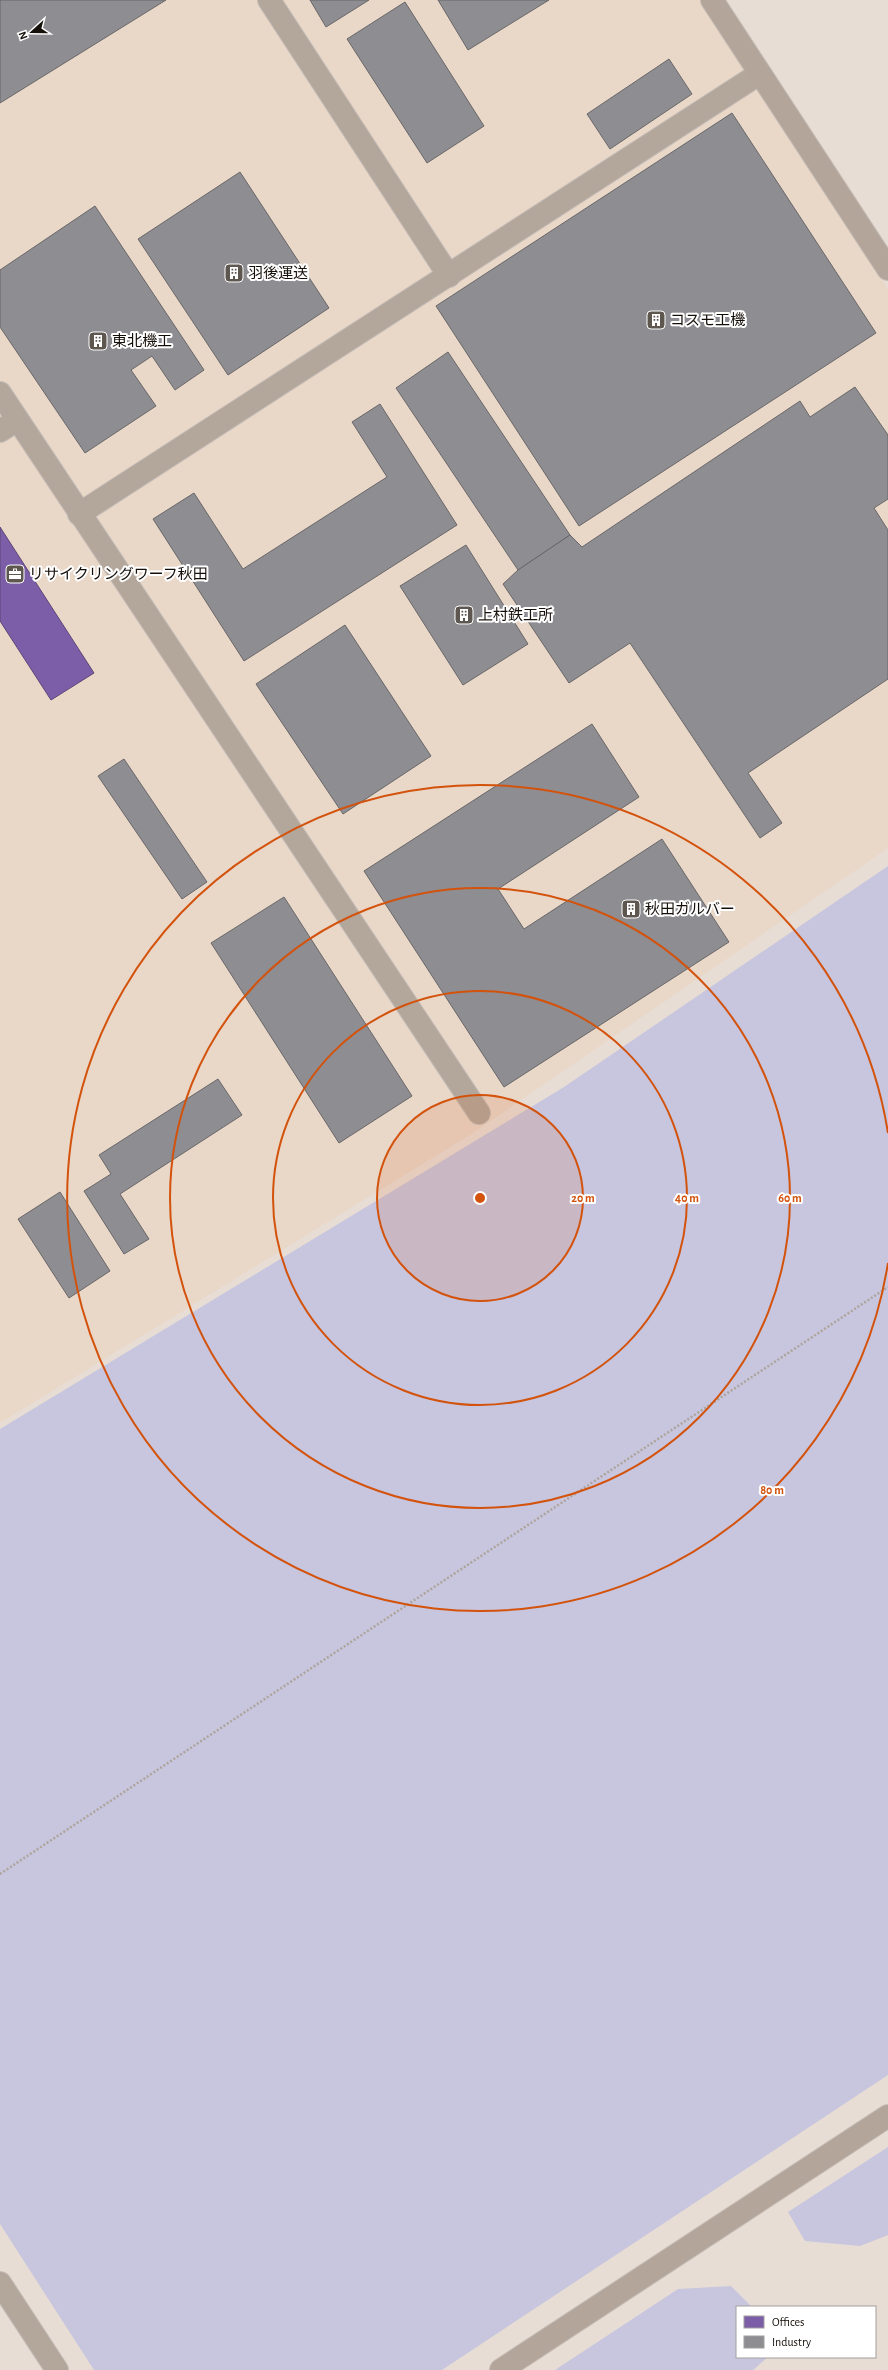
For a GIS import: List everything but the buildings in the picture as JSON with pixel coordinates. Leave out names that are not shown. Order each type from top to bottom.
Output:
[{"type":"street","points":[[269,0],[449,276]]},
{"type":"street","points":[[712,0],[888,269]]},
{"type":"street","points":[[79,514],[759,74]]},
{"type":"street","points":[[0,393],[9,425],[79,514],[479,1113]]},
{"type":"street","points":[[501,2370],[888,2116]]},
{"type":"street","points":[[0,2283],[57,2370]]},
{"type":"path","points":[[0,1874],[888,1287]]},
{"type":"shaded area","points":[[0,0],[702,0],[888,289],[888,848],[473,1133],[0,1423]]},
{"type":"shaded area","points":[[888,866],[888,2075],[442,2370],[94,2370],[0,2224],[0,1429],[564,1087]]},
{"type":"shaded area","points":[[888,2147],[888,2235],[860,2246],[805,2241],[788,2212]]},
{"type":"shaded area","points":[[731,2286],[751,2306],[736,2306],[736,2358],[767,2358],[753,2370],[555,2370],[678,2289]]},
{"type":"place","name":"羽後運送","points":[[234,273]]},
{"type":"place","name":"コスモ工機","points":[[656,320]]},
{"type":"place","name":"東北機工","points":[[98,341]]},
{"type":"place","name":"リサイクリングワーフ秋田","points":[[15,574]]},
{"type":"place","name":"上村鉄工所","points":[[464,615]]},
{"type":"place","name":"秋田ガルバー","points":[[631,909]]}]
